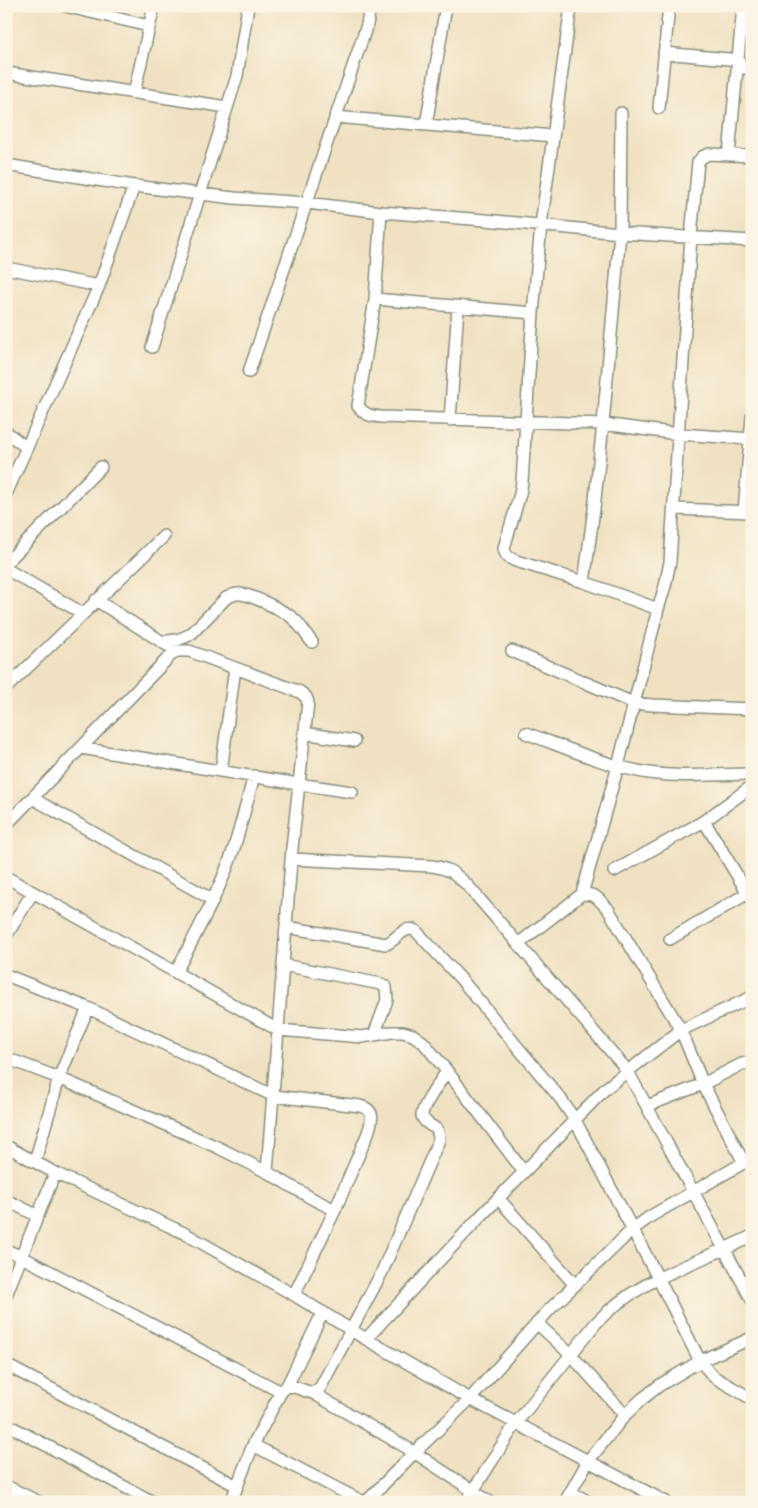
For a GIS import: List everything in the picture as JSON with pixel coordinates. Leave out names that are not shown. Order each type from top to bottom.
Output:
[{"type":"street","points":[[67,6],[149,26]]},
{"type":"street","points":[[134,93],[154,6]]},
{"type":"street","points":[[152,347],[237,76],[248,6]]},
{"type":"street","points":[[249,372],[367,25],[370,6]]},
{"type":"street","points":[[426,125],[446,6]]},
{"type":"street","points":[[571,6],[541,225],[520,494],[504,548],[508,558],[516,562],[584,582],[658,609]]},
{"type":"street","points":[[659,108],[669,6]]},
{"type":"street","points":[[729,155],[743,6]]},
{"type":"street","points":[[664,53],[738,64],[752,68]]},
{"type":"street","points":[[6,73],[227,107]]},
{"type":"street","points":[[584,582],[603,424],[620,232],[621,113]]},
{"type":"street","points":[[335,117],[553,136]]},
{"type":"street","points":[[518,944],[582,894],[665,586],[670,562],[691,236],[698,162],[702,157],[709,154],[752,156]]},
{"type":"street","points":[[6,165],[134,186],[234,198],[620,232],[752,241]]},
{"type":"street","points":[[6,494],[99,286],[134,186]]},
{"type":"street","points":[[382,212],[375,299],[358,406],[368,416],[525,423],[603,424],[679,434],[751,439]]},
{"type":"street","points":[[6,268],[99,286]]},
{"type":"street","points":[[375,299],[533,313]]},
{"type":"street","points":[[450,420],[458,307]]},
{"type":"street","points":[[674,509],[748,512],[752,417]]},
{"type":"street","points":[[6,432],[27,448]]},
{"type":"street","points":[[6,563],[101,468]]},
{"type":"street","points":[[6,688],[164,536]]},
{"type":"street","points":[[6,569],[82,613]]},
{"type":"street","points":[[163,642],[180,640],[186,637],[226,598],[240,594],[251,597],[287,614],[312,642]]},
{"type":"street","points":[[96,600],[177,651]]},
{"type":"street","points":[[6,825],[177,651],[189,651],[300,692],[306,697],[308,702],[291,859],[267,1172]]},
{"type":"street","points":[[512,651],[633,703],[752,708]]},
{"type":"street","points":[[221,771],[235,668]]},
{"type":"street","points":[[304,733],[354,741]]},
{"type":"street","points":[[526,733],[618,766],[659,774],[752,774]]},
{"type":"street","points":[[81,748],[352,792]]},
{"type":"street","points":[[176,972],[213,900],[233,851],[254,776]]},
{"type":"street","points":[[614,870],[704,820],[752,786]]},
{"type":"street","points":[[32,798],[213,900]]},
{"type":"street","points":[[670,939],[750,897],[704,820]]},
{"type":"street","points":[[291,859],[445,868],[456,874],[627,1070],[752,1300]]},
{"type":"street","points":[[6,877],[278,1030],[362,1036],[397,1032],[413,1035],[423,1042],[447,1070],[524,1172]]},
{"type":"street","points":[[6,936],[33,892]]},
{"type":"street","points":[[253,1445],[364,1502],[470,1399],[549,1310],[633,1228],[748,1160],[703,1084],[681,1030],[608,909],[598,898],[591,894],[582,894]]},
{"type":"street","points":[[286,927],[386,944],[393,942],[407,929],[416,931],[473,993],[560,1098],[575,1120],[633,1228],[700,1361],[714,1377],[752,1399]]},
{"type":"street","points":[[283,964],[381,984],[386,987],[388,992],[374,1035]]},
{"type":"street","points":[[6,975],[88,1008],[274,1096],[360,1106],[367,1108],[371,1112],[372,1121],[368,1133],[335,1210],[294,1295]]},
{"type":"street","points":[[366,1339],[498,1198],[606,1088],[681,1030],[752,997]]},
{"type":"street","points":[[35,1161],[59,1078],[88,1008]]},
{"type":"street","points":[[6,1058],[59,1078],[217,1147],[267,1172],[313,1200],[335,1210]]},
{"type":"street","points":[[647,1106],[703,1084],[742,1064],[748,1063],[752,1067]]},
{"type":"street","points":[[313,1393],[320,1388],[326,1379],[350,1329],[381,1274],[436,1150],[440,1140],[439,1132],[434,1126],[425,1122],[422,1116],[424,1108],[447,1070]]},
{"type":"street","points":[[6,1146],[184,1233],[294,1295],[470,1399],[666,1502]]},
{"type":"street","points":[[6,1295],[56,1172]]},
{"type":"street","points":[[498,1198],[575,1285]]},
{"type":"street","points":[[6,1200],[38,1216]]},
{"type":"street","points":[[466,1502],[516,1423],[609,1309],[658,1278],[725,1250],[752,1236]]},
{"type":"street","points":[[6,1250],[22,1256],[284,1389],[292,1386],[304,1392],[313,1393],[414,1453],[490,1502]]},
{"type":"street","points":[[231,1502],[253,1445],[323,1312]]},
{"type":"street","points":[[537,1323],[571,1355],[625,1414]]},
{"type":"street","points":[[589,1502],[568,1497],[588,1461],[625,1414],[660,1385],[700,1361],[752,1338]]},
{"type":"street","points":[[6,1364],[237,1486]]},
{"type":"street","points":[[6,1424],[153,1502]]},
{"type":"street","points":[[6,1486],[39,1502]]}]
